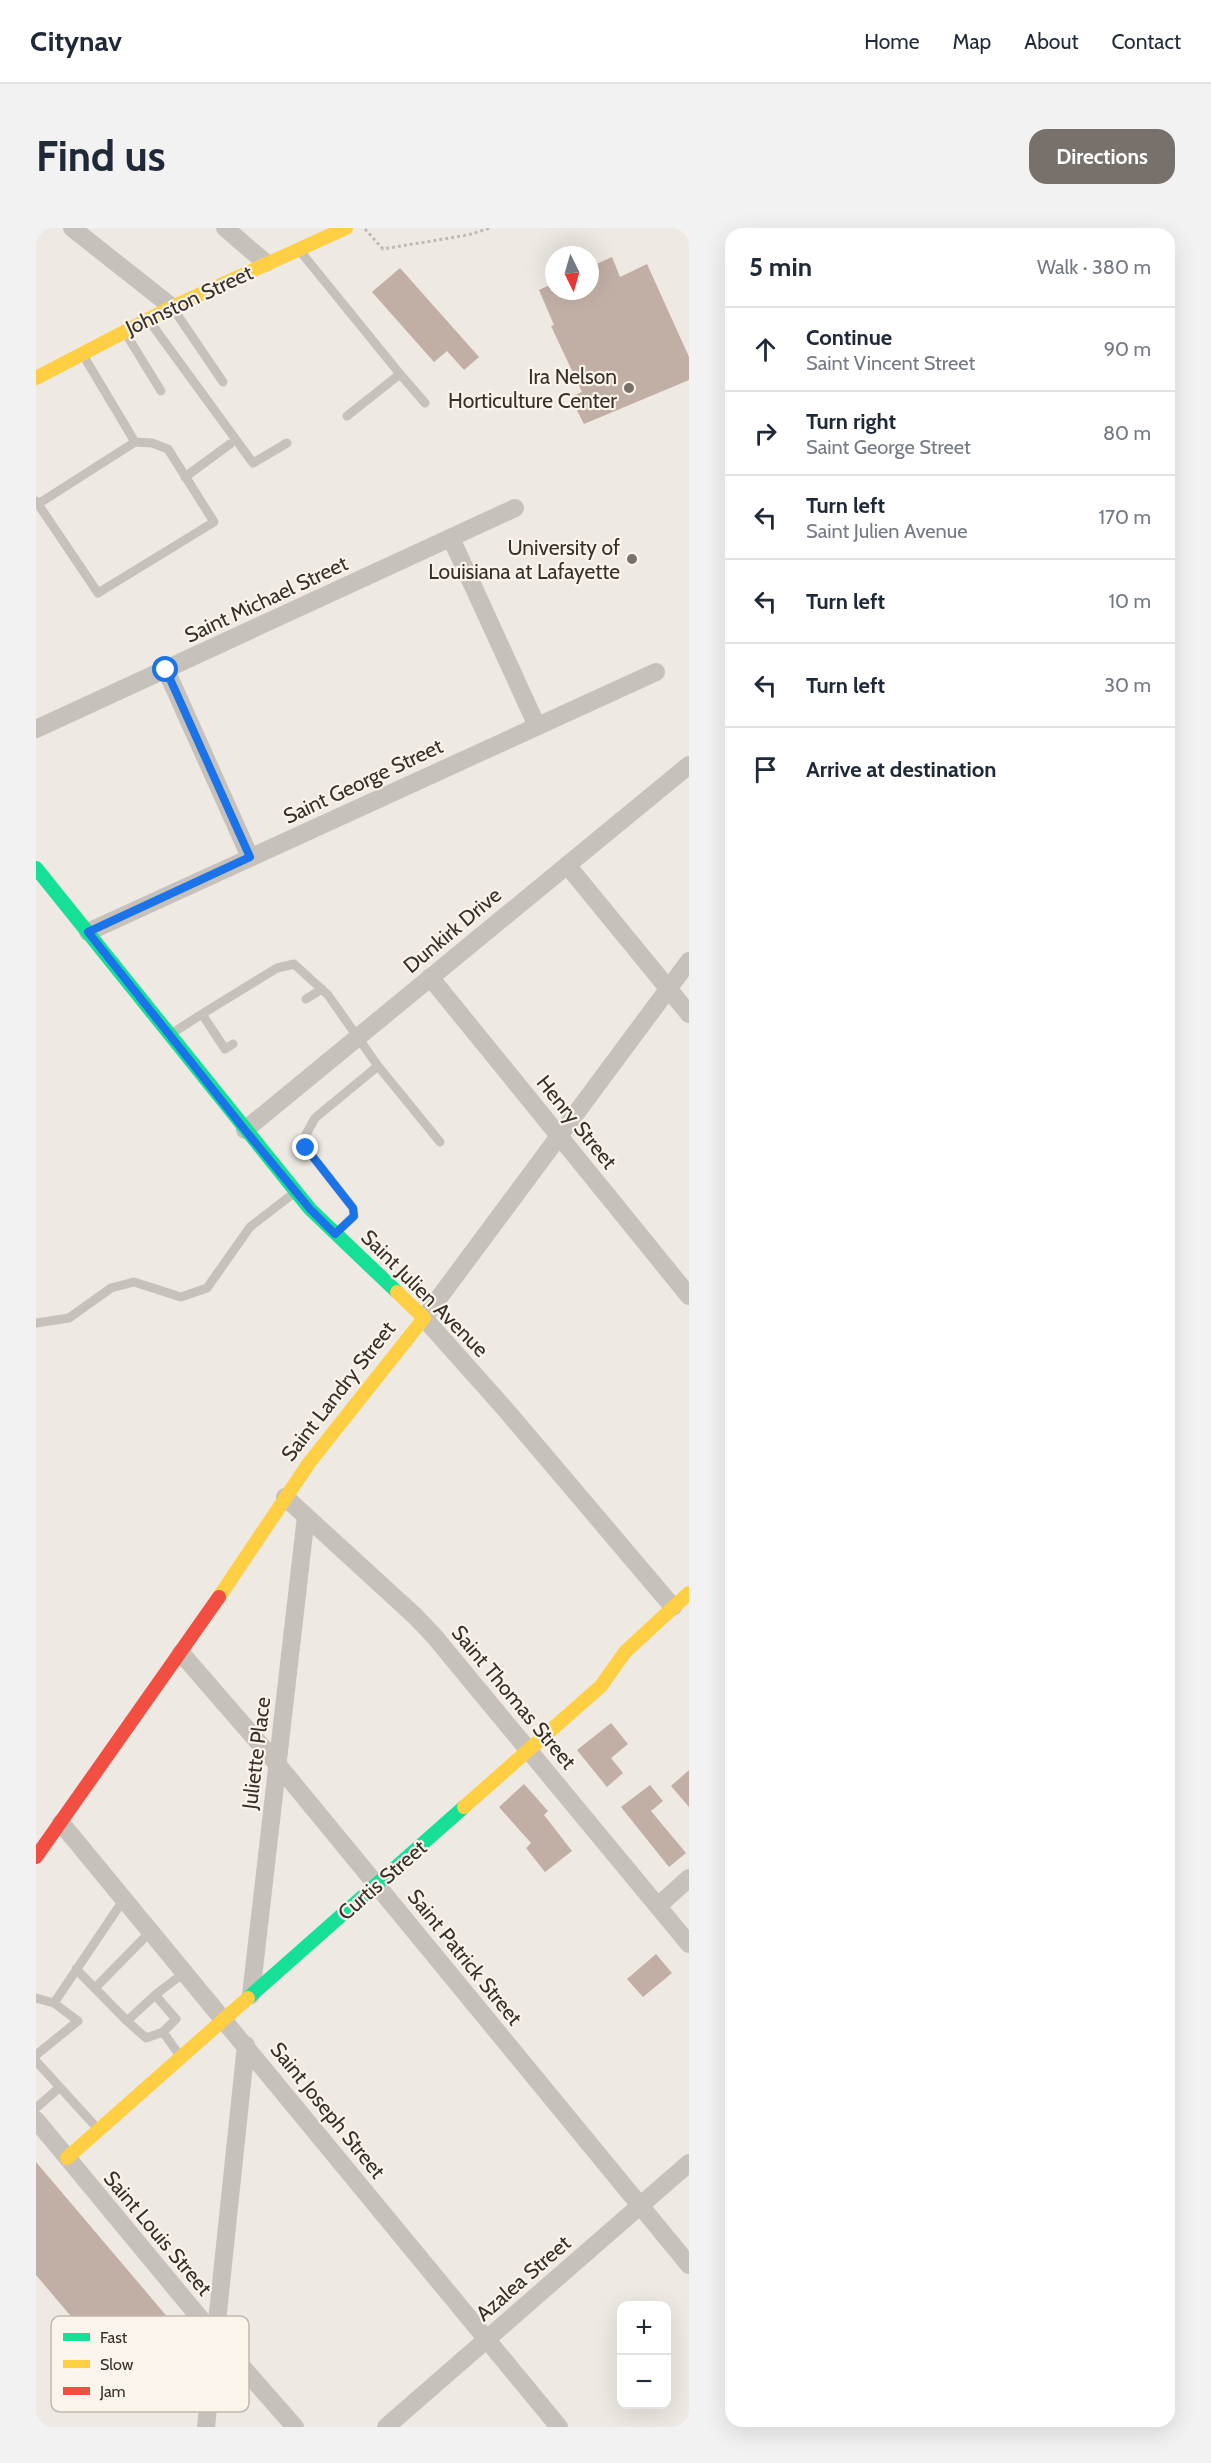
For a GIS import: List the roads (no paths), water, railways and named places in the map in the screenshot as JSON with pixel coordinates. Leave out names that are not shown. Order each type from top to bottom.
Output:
[{"type":"street","points":[[72,228],[172,307]]},
{"type":"street","points":[[225,228],[266,263]]},
{"type":"street","name":"Johnston Street","points":[[36,378],[147,319],[346,228]]},
{"type":"street","name":"Saint Michael Street","points":[[36,729],[515,508]]},
{"type":"street","points":[[451,538],[537,726]]},
{"type":"street","points":[[166,670],[250,857]]},
{"type":"street","name":"Saint George Street","points":[[88,932],[656,672]]},
{"type":"street","name":"Dunkirk Drive","points":[[245,1130],[689,765]]},
{"type":"street","points":[[567,865],[689,1014]]},
{"type":"street","name":"Saint Julien Avenue","points":[[36,868],[296,1191],[335,1234],[424,1318],[506,1410],[673,1607]]},
{"type":"street","name":"Saint Landry Street","points":[[36,1857],[181,1653],[285,1497],[340,1422],[424,1318],[689,961]]},
{"type":"street","name":"Henry Street","points":[[430,977],[689,1296]]},
{"type":"street","name":"Saint Thomas Street","points":[[285,1497],[415,1616],[530,1750],[689,1944]]},
{"type":"street","name":"Juliette Place","points":[[251,1995],[306,1516]]},
{"type":"street","name":"Curtis Street","points":[[67,2158],[601,1686],[624,1652],[689,1593]]},
{"type":"street","name":"Saint Patrick Street","points":[[181,1653],[278,1765],[689,2265]]},
{"type":"street","name":"Saint Joseph Street","points":[[60,1823],[246,2045],[559,2427]]},
{"type":"street","points":[[658,1906],[689,1878]]},
{"type":"street","points":[[216,2316],[246,2045]]},
{"type":"street","name":"Saint Louis Street","points":[[36,2120],[198,2316]]},
{"type":"street","name":"Azalea Street","points":[[386,2427],[689,2163]]},
{"type":"street","name":"Saint Louis Street","points":[[249,2375],[295,2427]]},
{"type":"street","points":[[206,2427],[207,2412]]},
{"type":"lane","points":[[299,249],[424,403]]},
{"type":"lane","points":[[172,307],[223,382]]},
{"type":"lane","points":[[147,319],[254,463],[287,443]]},
{"type":"lane","points":[[124,331],[161,391]]},
{"type":"lane","points":[[82,353],[135,442]]},
{"type":"lane","points":[[347,416],[400,374]]},
{"type":"lane","points":[[135,442],[152,442],[168,449],[214,522],[98,593],[37,502],[135,442]]},
{"type":"lane","points":[[185,477],[230,444]]},
{"type":"lane","points":[[170,1034],[277,968],[294,964],[322,989],[378,1066],[440,1142]]},
{"type":"lane","points":[[306,999],[322,989]]},
{"type":"lane","points":[[202,1014],[225,1049],[233,1044]]},
{"type":"lane","points":[[335,1234],[354,1216],[353,1208],[306,1148],[304,1138],[315,1119],[378,1066]]},
{"type":"lane","points":[[36,1323],[69,1318],[111,1288],[134,1281],[182,1297],[207,1288],[250,1227],[296,1191]]},
{"type":"lane","points":[[54,2003],[124,1899]]},
{"type":"lane","points":[[96,1987],[151,1931]]},
{"type":"lane","points":[[76,1969],[146,2038],[163,2032],[176,2019],[155,1995]]},
{"type":"lane","points":[[127,2020],[185,1972]]},
{"type":"lane","points":[[36,1998],[54,2003],[78,2021],[36,2055]]},
{"type":"lane","points":[[163,2032],[181,2058]]},
{"type":"lane","points":[[36,2061],[99,2130]]},
{"type":"lane","points":[[36,2108],[60,2087]]},
{"type":"place","name":"Ira Nelson Horticulture Center","points":[[629,388]]},
{"type":"place","name":"University of Louisiana at Lafayette","points":[[632,559]]}]
